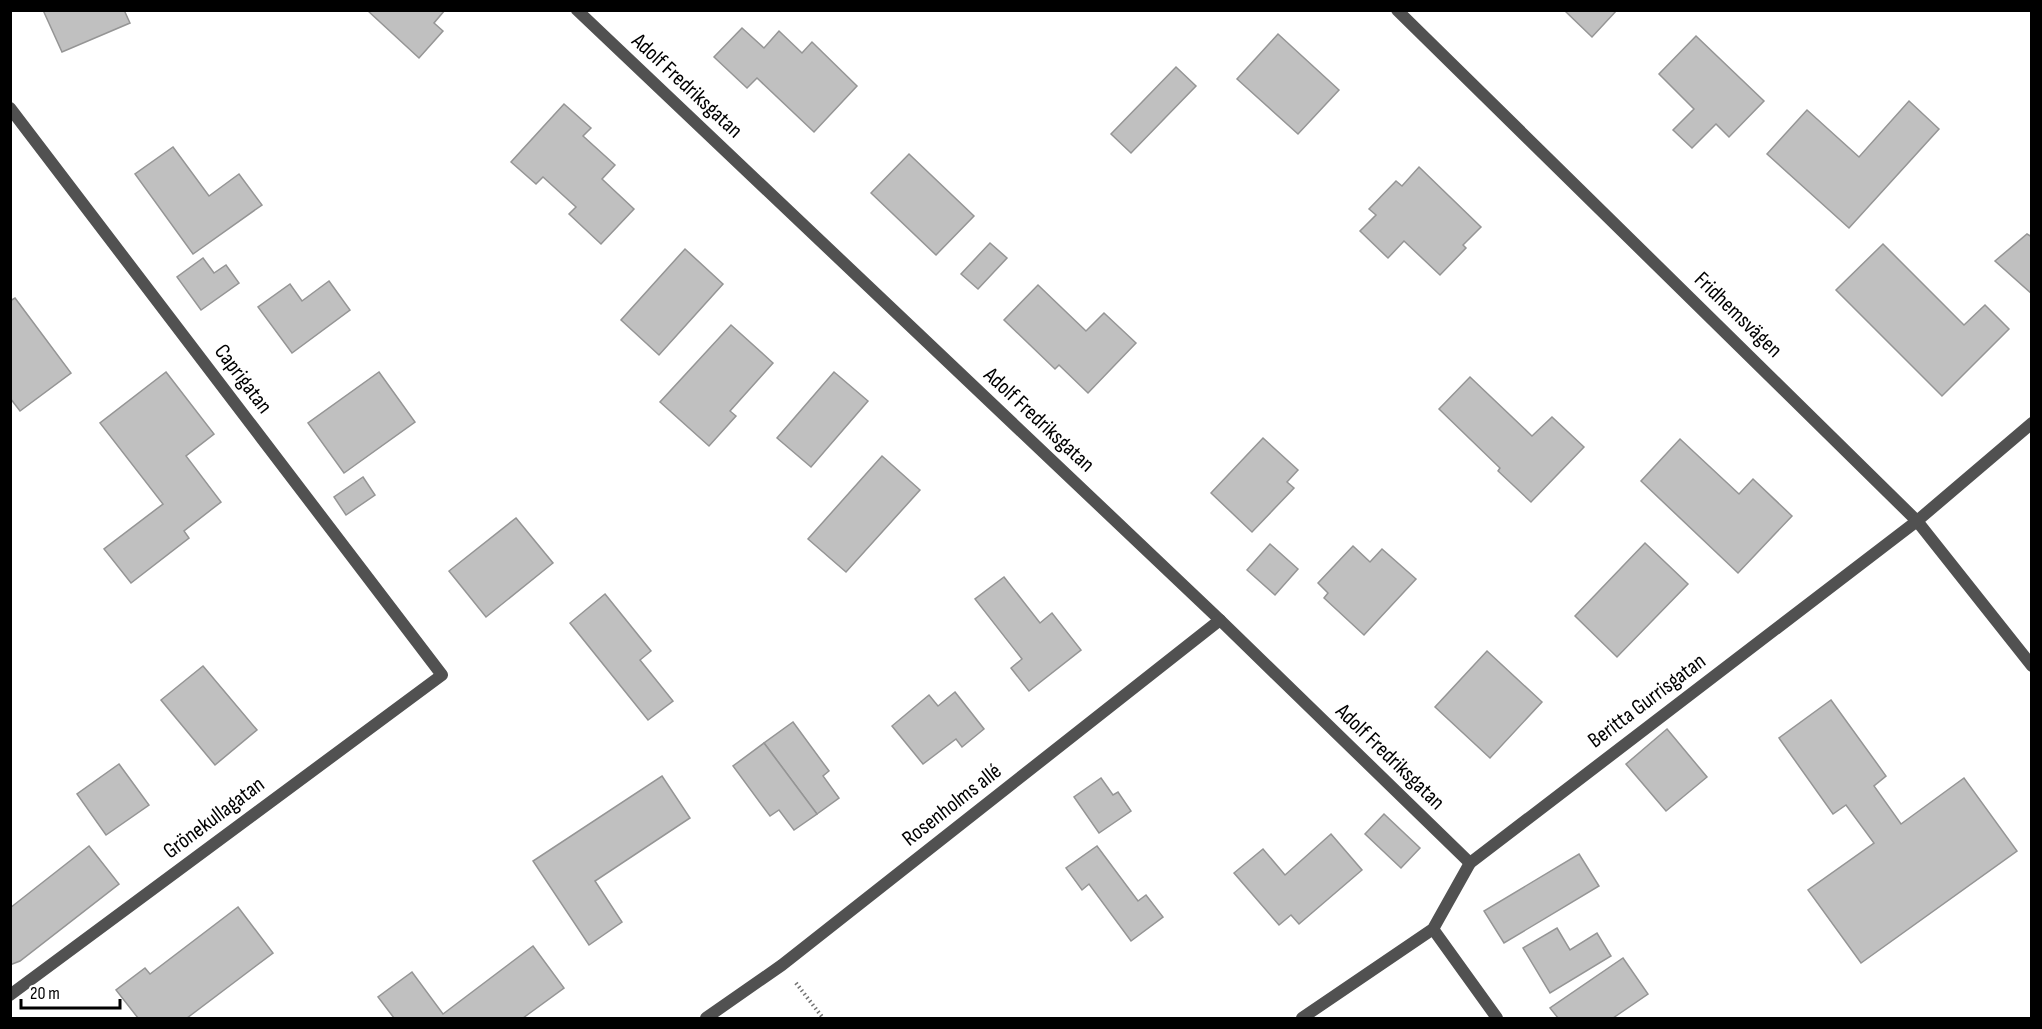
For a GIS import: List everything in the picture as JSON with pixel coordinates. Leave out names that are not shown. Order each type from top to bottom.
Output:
[{"type":"street","name":"Adolf Fredriksgatan","points":[[577,10],[1220,620],[1470,863]]},
{"type":"street","name":"Fridhemsvägen","points":[[1397,10],[1917,520],[2031,666]]},
{"type":"street","name":"Caprigatan","points":[[10,108],[442,675]]},
{"type":"street","name":"Beritta Gurrisgatan","points":[[1302,1018],[1433,929],[1470,863],[1917,520],[2031,423]]},
{"type":"street","name":"Rosenholms allé","points":[[706,1018],[782,965],[1220,620]]},
{"type":"street","name":"Grönekullagatan","points":[[10,995],[442,675]]},
{"type":"street","points":[[1433,929],[1497,1018]]},
{"type":"path","points":[[782,965],[823,1018]]},
{"type":"building","points":[[43,10],[124,10],[130,23],[62,52]]},
{"type":"building","points":[[367,10],[445,10],[434,23],[443,31],[419,58]]},
{"type":"building","points":[[1564,10],[1617,10],[1592,37]]},
{"type":"building","points":[[742,28],[764,48],[779,31],[802,53],[812,42],[857,86],[814,132],[757,78],[747,88],[714,57]]},
{"type":"building","points":[[1278,34],[1339,90],[1298,134],[1237,79]]},
{"type":"building","points":[[1696,36],[1764,101],[1729,137],[1716,124],[1692,148],[1673,130],[1694,109],[1659,74]]},
{"type":"building","points":[[1176,67],[1196,86],[1131,153],[1111,134]]},
{"type":"building","points":[[1909,101],[1939,129],[1849,228],[1767,154],[1807,110],[1859,157]]},
{"type":"building","points":[[564,104],[591,128],[583,136],[615,165],[602,179],[634,209],[601,244],[569,214],[576,207],[543,177],[536,184],[511,162]]},
{"type":"building","points":[[173,147],[209,196],[239,174],[262,205],[193,254],[135,174]]},
{"type":"building","points":[[909,154],[974,216],[936,255],[871,193]]},
{"type":"building","points":[[1419,167],[1481,227],[1463,245],[1466,248],[1440,275],[1404,241],[1388,258],[1360,231],[1376,215],[1369,209],[1396,181],[1402,186]]},
{"type":"building","points":[[2027,234],[2032,237],[2032,294],[1995,261]]},
{"type":"building","points":[[990,243],[1007,258],[978,289],[961,274]]},
{"type":"building","points":[[1883,244],[1964,325],[1985,305],[2009,329],[1942,396],[1836,290]]},
{"type":"building","points":[[685,249],[723,284],[659,355],[621,320]]},
{"type":"building","points":[[203,258],[214,273],[226,265],[239,283],[201,310],[177,277]]},
{"type":"building","points":[[329,281],[350,310],[292,353],[258,307],[290,284],[302,301]]},
{"type":"building","points":[[1038,285],[1086,331],[1104,313],[1136,343],[1088,393],[1059,365],[1055,369],[1004,320]]},
{"type":"building","points":[[15,298],[71,373],[20,411],[10,398],[10,301]]},
{"type":"building","points":[[731,325],[773,363],[730,411],[736,416],[709,446],[660,402]]},
{"type":"building","points":[[166,372],[214,434],[186,456],[221,502],[184,531],[189,538],[131,583],[104,549],[163,504],[100,423]]},
{"type":"building","points":[[379,372],[415,422],[344,473],[308,423]]},
{"type":"building","points":[[834,372],[868,401],[811,467],[777,438]]},
{"type":"building","points":[[1470,377],[1532,436],[1552,417],[1584,447],[1531,502],[1498,471],[1500,468],[1439,409]]},
{"type":"building","points":[[1263,438],[1298,470],[1287,482],[1294,488],[1252,532],[1211,493]]},
{"type":"building","points":[[1680,439],[1739,494],[1753,479],[1792,516],[1738,573],[1641,481]]},
{"type":"building","points":[[882,456],[920,490],[846,572],[808,539]]},
{"type":"building","points":[[363,477],[375,495],[346,515],[334,497]]},
{"type":"building","points":[[516,518],[553,563],[486,617],[449,571]]},
{"type":"building","points":[[1645,543],[1688,584],[1617,657],[1575,616]]},
{"type":"building","points":[[1270,544],[1298,569],[1275,595],[1247,570]]},
{"type":"building","points":[[1353,546],[1370,562],[1382,549],[1416,579],[1364,635],[1324,598],[1328,593],[1318,583]]},
{"type":"building","points":[[1004,577],[1040,623],[1052,613],[1081,650],[1029,691],[1011,668],[1022,659],[975,599]]},
{"type":"building","points":[[605,594],[651,651],[640,660],[673,701],[648,720],[570,623]]},
{"type":"building","points":[[1487,651],[1542,702],[1490,758],[1435,707]]},
{"type":"building","points":[[203,666],[257,730],[215,765],[161,700]]},
{"type":"building","points":[[955,692],[984,729],[962,747],[956,739],[923,764],[892,726],[929,695],[938,706]]},
{"type":"building","points":[[1831,700],[1886,776],[1874,786],[1901,824],[1964,778],[2017,851],[1861,963],[1808,890],[1874,843],[1846,805],[1833,814],[1779,738]]},
{"type":"building","points":[[793,722],[829,771],[823,776],[839,798],[817,814],[764,743]]},
{"type":"building","points":[[1667,729],[1707,777],[1666,811],[1626,764]]},
{"type":"building","points":[[764,743],[817,814],[794,830],[779,810],[770,816],[733,766]]},
{"type":"building","points":[[119,764],[149,805],[106,835],[77,794]]},
{"type":"building","points":[[662,776],[690,818],[595,881],[622,922],[589,945],[533,861]]},
{"type":"building","points":[[1101,778],[1113,795],[1118,792],[1131,811],[1099,833],[1074,797]]},
{"type":"building","points":[[1384,814],[1420,848],[1401,868],[1365,834]]},
{"type":"building","points":[[1331,834],[1362,870],[1299,924],[1291,915],[1279,925],[1234,873],[1263,849],[1285,875]]},
{"type":"building","points":[[89,846],[119,884],[20,961],[10,965],[10,908]]},
{"type":"building","points":[[1097,846],[1138,901],[1146,895],[1163,917],[1131,941],[1089,884],[1082,890],[1066,868]]},
{"type":"building","points":[[1579,854],[1599,886],[1504,943],[1484,911]]},
{"type":"building","points":[[238,907],[273,953],[187,1018],[138,1018],[116,990],[145,968],[150,974]]},
{"type":"building","points":[[1557,928],[1570,950],[1597,933],[1611,956],[1550,993],[1523,948]]},
{"type":"building","points":[[533,946],[564,988],[523,1018],[394,1018],[378,997],[412,972],[443,1014]]},
{"type":"building","points":[[1623,958],[1648,994],[1613,1018],[1558,1018],[1550,1008]]}]
